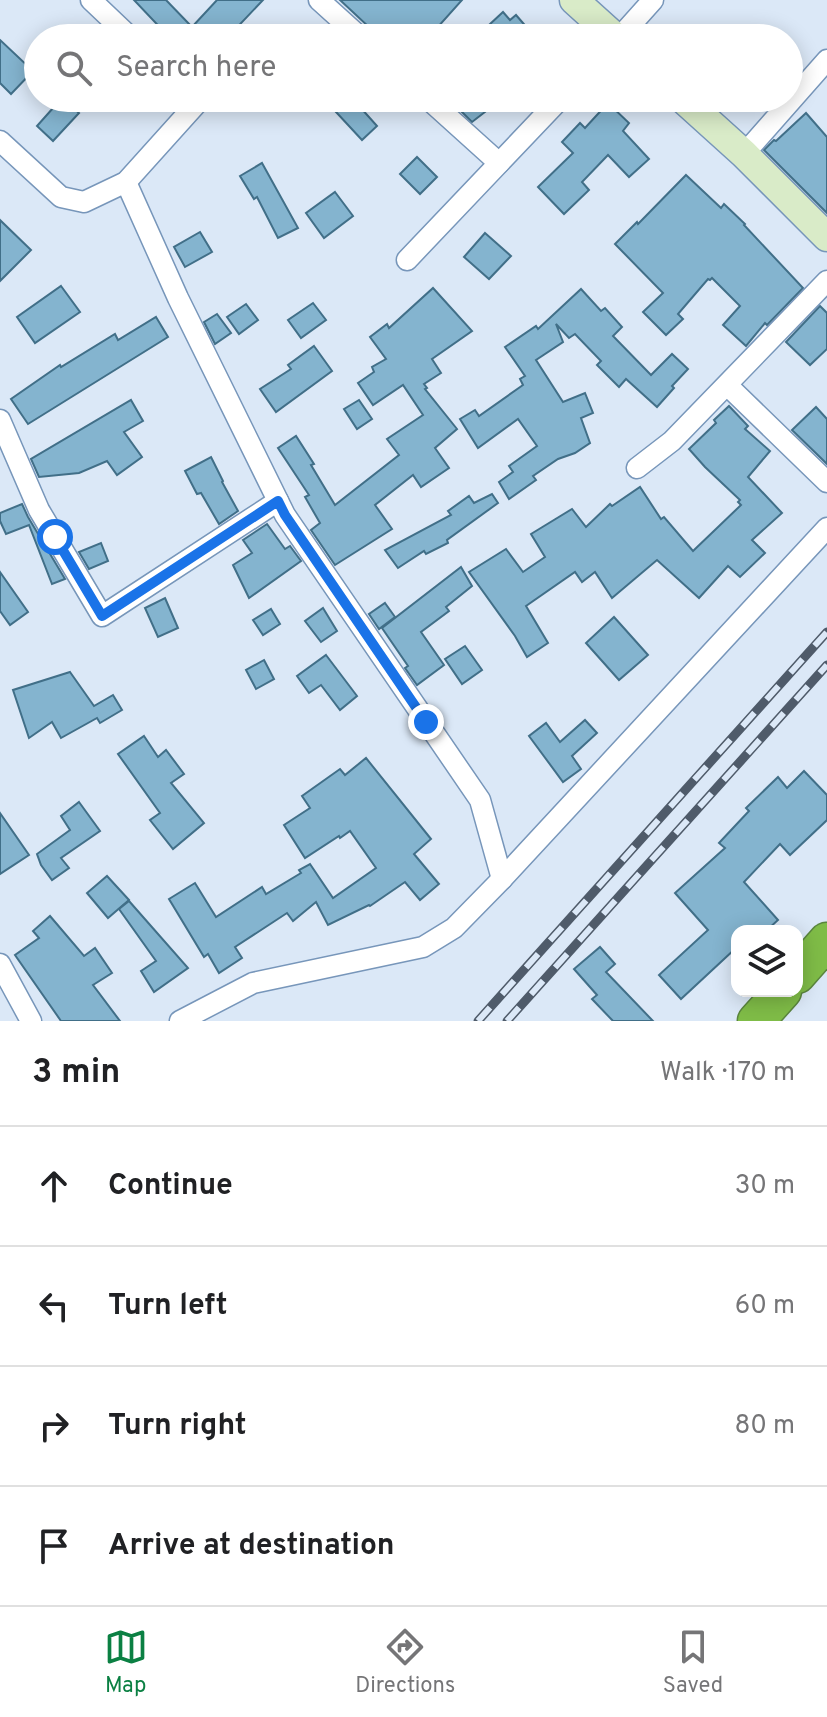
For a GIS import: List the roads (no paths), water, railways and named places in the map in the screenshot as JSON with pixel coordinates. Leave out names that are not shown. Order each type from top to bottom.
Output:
[{"type":"highway","points":[[803,968],[827,941]]},
{"type":"highway","points":[[756,1021],[778,997]]},
{"type":"street","points":[[91,0],[116,24]]},
{"type":"street","points":[[319,0],[346,24]]},
{"type":"street","points":[[574,0],[601,24]]},
{"type":"street","points":[[630,24],[653,0]]},
{"type":"street","points":[[803,87],[827,60]]},
{"type":"street","points":[[0,141],[61,197],[84,202],[126,182],[189,112]]},
{"type":"street","points":[[443,112],[499,163]]},
{"type":"street","points":[[407,260],[548,112]]},
{"type":"street","points":[[698,112],[827,237]]},
{"type":"street","points":[[744,154],[781,112]]},
{"type":"street","points":[[126,182],[178,298],[285,515],[480,800],[502,879]]},
{"type":"street","points":[[637,468],[672,441],[827,281]]},
{"type":"street","points":[[727,385],[827,482]]},
{"type":"street","points":[[0,420],[39,510],[102,616],[278,501]]},
{"type":"street","points":[[180,1021],[253,983],[423,947],[454,928],[827,528]]},
{"type":"street","points":[[0,964],[31,1021]]},
{"type":"railway","points":[[478,1021],[827,632]]},
{"type":"railway","points":[[507,1021],[827,665]]}]
